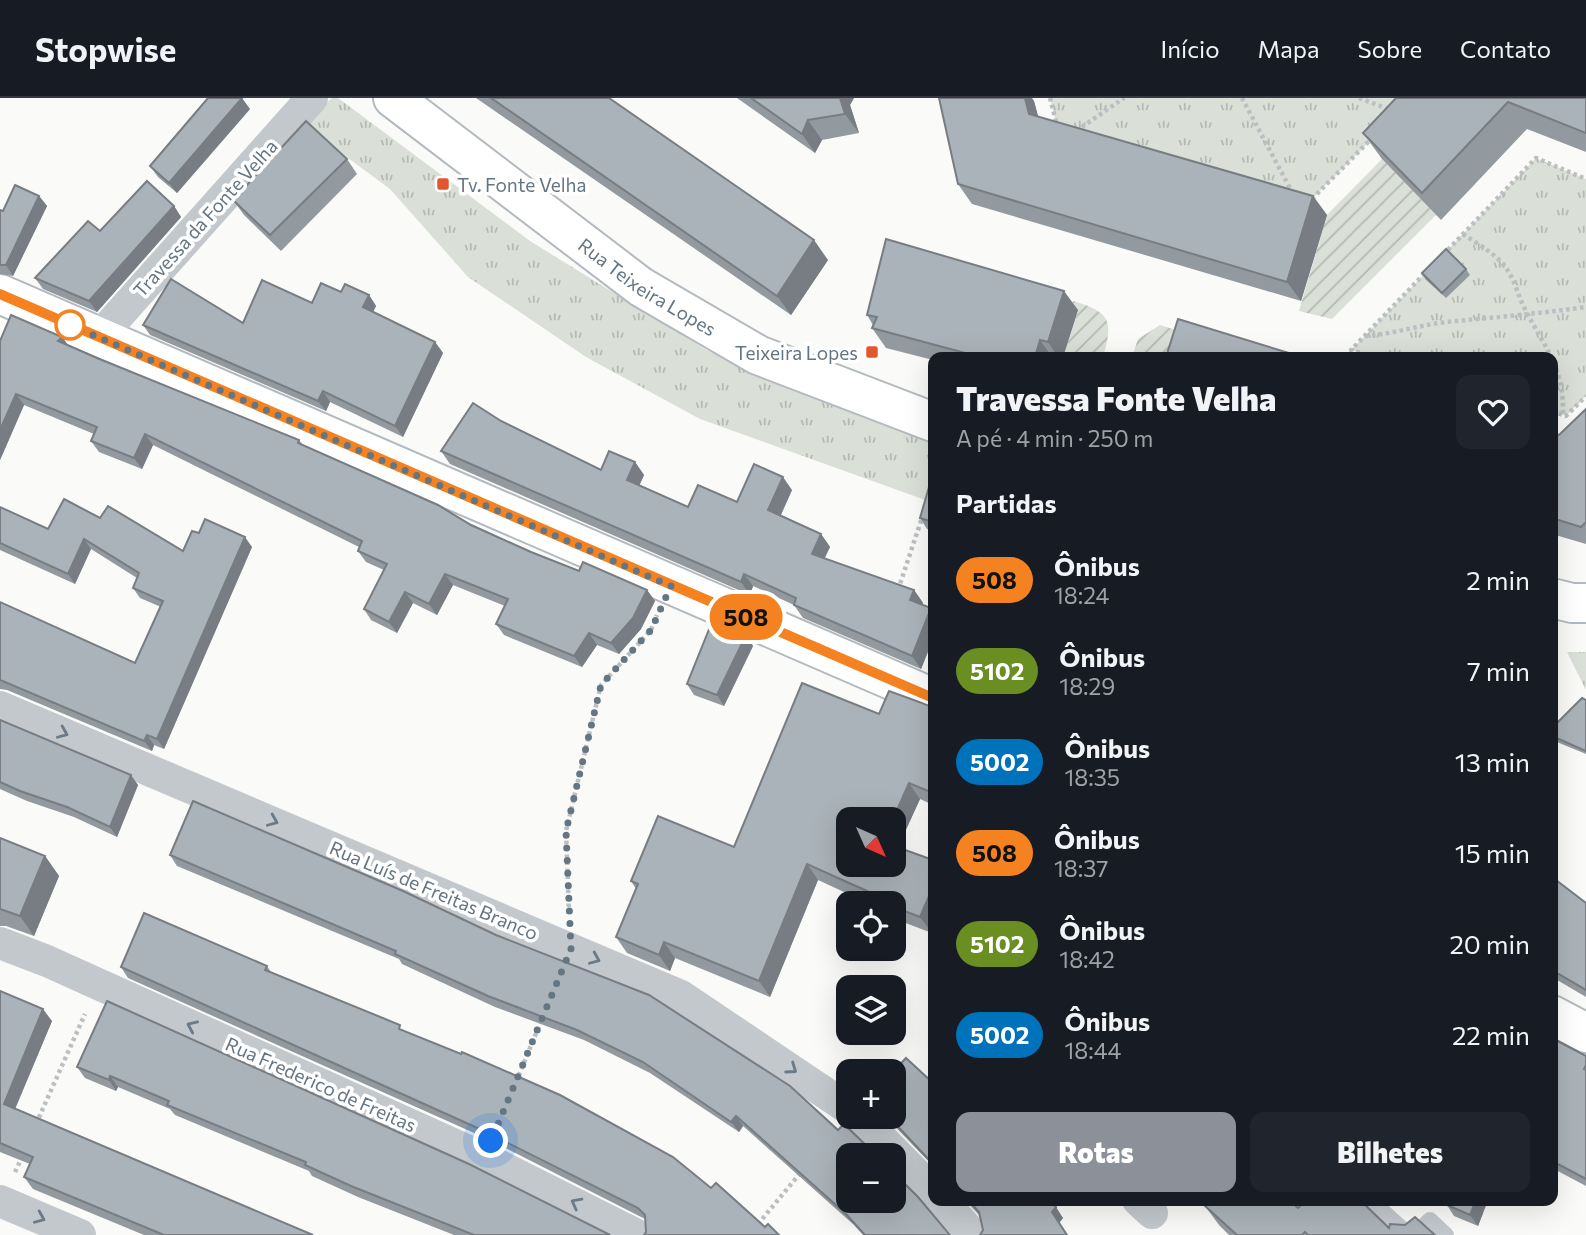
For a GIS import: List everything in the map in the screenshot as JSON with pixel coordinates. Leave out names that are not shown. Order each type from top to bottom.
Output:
[{"type":"street","name":"Travessa da Fonte Velha","points":[[99,337],[312,98]]},
{"type":"street","name":"Rua Teixeira Lopes","points":[[393,98],[641,287],[758,355],[928,420]]},
{"type":"street","points":[[0,294],[928,696]]},
{"type":"street","points":[[1558,599],[1586,603]]},
{"type":"street","name":"Rua Luís de Freitas Branco","points":[[0,707],[681,996],[836,1100]]},
{"type":"street","name":"Rua Frederico de Freitas","points":[[0,943],[484,1158],[636,1235]]},
{"type":"street","points":[[1558,1018],[1586,1033]]},
{"type":"street","points":[[872,1129],[928,1186]]},
{"type":"street","points":[[1,1202],[80,1235]]},
{"type":"street","points":[[947,1206],[973,1235]]},
{"type":"lane","points":[[1377,1206],[1409,1235]]},
{"type":"lane","points":[[1415,1235],[1430,1220],[1446,1235]]},
{"type":"path","points":[[1050,98],[1057,127],[1088,136]]},
{"type":"path","points":[[1075,132],[1124,98]]},
{"type":"path","points":[[1242,98],[1294,196],[1281,192]]},
{"type":"path","points":[[1359,98],[1398,113]]},
{"type":"path","points":[[1302,198],[1310,201],[1378,132]]},
{"type":"path","points":[[1357,352],[1351,350],[1535,159],[1586,179]]},
{"type":"path","points":[[1463,234],[1502,263],[1550,352]]},
{"type":"path","points":[[1365,335],[1391,334],[1454,321],[1586,307]]},
{"type":"path","points":[[1558,371],[1562,387],[1563,415]]},
{"type":"path","points":[[1558,413],[1566,416],[1586,396]]},
{"type":"path","points":[[895,599],[923,513]]},
{"type":"path","points":[[571,949],[566,831],[601,685],[651,630],[671,586]]},
{"type":"path","points":[[35,1128],[97,984]]},
{"type":"path","points":[[512,1091],[544,1016]]},
{"type":"path","points":[[1,1202],[24,1153]]},
{"type":"path","points":[[749,1235],[807,1165]]},
{"type":"green space","points":[[332,98],[338,98],[530,241],[708,351],[800,389],[928,427],[928,501],[700,419],[586,357],[468,277],[390,189],[302,124]]},
{"type":"green space","points":[[1050,98],[1413,98],[1310,201],[1057,127]]},
{"type":"green space","points":[[1536,158],[1586,179],[1586,396],[1566,416],[1558,413],[1558,352],[1351,350]]},
{"type":"green space","points":[[1382,159],[1436,215],[1332,319],[1299,311],[1327,215]]},
{"type":"green space","points":[[1073,301],[1095,309],[1106,319],[1108,334],[1104,352],[1065,352],[1078,311],[1071,308]]},
{"type":"green space","points":[[1160,325],[1189,334],[1187,352],[1134,352],[1138,339]]},
{"type":"green space","points":[[1567,652],[1586,652],[1586,690]]},
{"type":"building","points":[[208,98],[242,98],[169,183],[150,166]]},
{"type":"building","points":[[491,98],[609,98],[814,240],[777,296]]},
{"type":"building","points":[[751,98],[840,98],[845,114],[808,120],[802,134]]},
{"type":"building","points":[[939,98],[1025,98],[1029,114],[1313,196],[1287,282],[958,184]]},
{"type":"building","points":[[1396,98],[1586,98],[1586,133],[1508,102],[1422,193],[1363,133]]},
{"type":"building","points":[[306,121],[347,159],[270,235],[233,200]]},
{"type":"building","points":[[147,181],[174,206],[89,301],[35,278],[88,221],[100,231]]},
{"type":"building","points":[[15,185],[39,196],[6,265],[0,265],[0,210],[3,211]]},
{"type":"building","points":[[886,239],[1064,291],[1048,342],[1040,340],[1036,352],[961,352],[872,328],[877,317],[867,315]]},
{"type":"building","points":[[1446,249],[1466,269],[1442,293],[1422,273]]},
{"type":"building","points":[[171,279],[243,323],[262,280],[312,303],[321,283],[341,292],[345,284],[369,295],[363,307],[435,342],[395,426],[323,391],[318,401],[143,325]]},
{"type":"building","points":[[11,315],[62,337],[58,341],[97,358],[299,440],[298,443],[438,505],[471,525],[531,552],[579,571],[583,562],[647,590],[633,618],[611,643],[589,633],[574,656],[496,624],[508,599],[445,574],[429,604],[405,592],[389,622],[364,609],[387,564],[358,551],[362,541],[145,434],[134,458],[91,441],[97,427],[16,394],[0,430],[0,341]]},
{"type":"building","points":[[1178,319],[1286,352],[1168,352]]},
{"type":"building","points":[[473,403],[501,421],[601,470],[609,451],[635,462],[627,480],[688,507],[698,485],[737,502],[754,464],[783,477],[768,510],[821,534],[812,554],[914,590],[910,600],[928,607],[928,616],[912,656],[794,605],[796,598],[744,574],[741,582],[441,451]]},
{"type":"building","points":[[1586,409],[1586,522],[1581,527],[1558,520],[1559,435]]},
{"type":"building","points":[[928,490],[928,520],[920,518]]},
{"type":"building","points":[[64,499],[100,518],[108,506],[183,551],[192,531],[199,533],[205,519],[245,537],[157,739],[147,735],[144,741],[0,680],[0,602],[135,663],[163,601],[133,588],[139,573],[84,539],[68,574],[0,543],[0,507],[48,529]]},
{"type":"building","points":[[712,622],[746,635],[717,695],[687,684]]},
{"type":"building","points":[[802,683],[879,714],[889,691],[928,705],[928,791],[909,783],[898,807],[836,807],[836,877],[906,877],[906,850],[928,858],[928,899],[920,917],[906,912],[906,891],[867,891],[807,864],[759,981],[664,942],[659,955],[616,937],[638,884],[631,881],[658,816],[734,847]]},
{"type":"building","points":[[1582,698],[1586,700],[1586,751],[1558,739],[1558,722]]},
{"type":"building","points":[[0,720],[131,775],[110,827],[67,807],[0,782]]},
{"type":"building","points":[[193,801],[403,891],[496,935],[649,995],[790,1086],[836,1129],[849,1129],[864,1143],[836,1143],[836,1205],[736,1116],[731,1122],[643,1062],[577,1030],[488,996],[395,954],[396,951],[170,855]]},
{"type":"building","points":[[0,838],[45,856],[20,916],[0,909]]},
{"type":"building","points":[[1558,882],[1586,903],[1586,990],[1558,974]]},
{"type":"building","points":[[144,913],[267,966],[265,970],[400,1025],[399,1029],[461,1054],[462,1052],[560,1095],[673,1157],[711,1188],[716,1183],[765,1227],[768,1224],[779,1235],[644,1235],[645,1215],[638,1208],[484,1131],[121,967]]},
{"type":"building","points":[[0,991],[43,1009],[4,1104],[313,1235],[164,1235],[24,1177],[33,1157],[0,1143]]},
{"type":"building","points":[[107,1001],[469,1164],[610,1235],[474,1235],[351,1186],[305,1165],[306,1162],[167,1105],[169,1101],[110,1076],[109,1080],[77,1067]]},
{"type":"building","points":[[1558,1041],[1586,1056],[1586,1179],[1558,1164]]},
{"type":"building","points":[[906,1058],[928,1078],[928,1159],[900,1129],[906,1129]]},
{"type":"building","points":[[906,1185],[950,1235],[865,1235],[846,1214],[906,1213]]},
{"type":"building","points":[[974,1206],[1055,1206],[1052,1212],[1067,1235],[980,1235],[983,1230],[979,1212]]},
{"type":"building","points":[[1205,1206],[1366,1206],[1389,1228],[1390,1224],[1405,1225],[1415,1217],[1435,1235],[1308,1235],[1305,1232],[1302,1235],[1237,1235]]},
{"type":"building","points":[[1449,1206],[1474,1206],[1470,1215]]},
{"type":"bus line","name":"508","points":[[0,294],[928,696]]},
{"type":"place","name":"Tv. Fonte Velha","points":[[443,184]]},
{"type":"place","name":"Teixeira Lopes","points":[[872,352]]},
{"type":"route","points":[[70,325],[671,586],[651,630],[601,685],[566,831],[571,949],[491,1141]]}]
